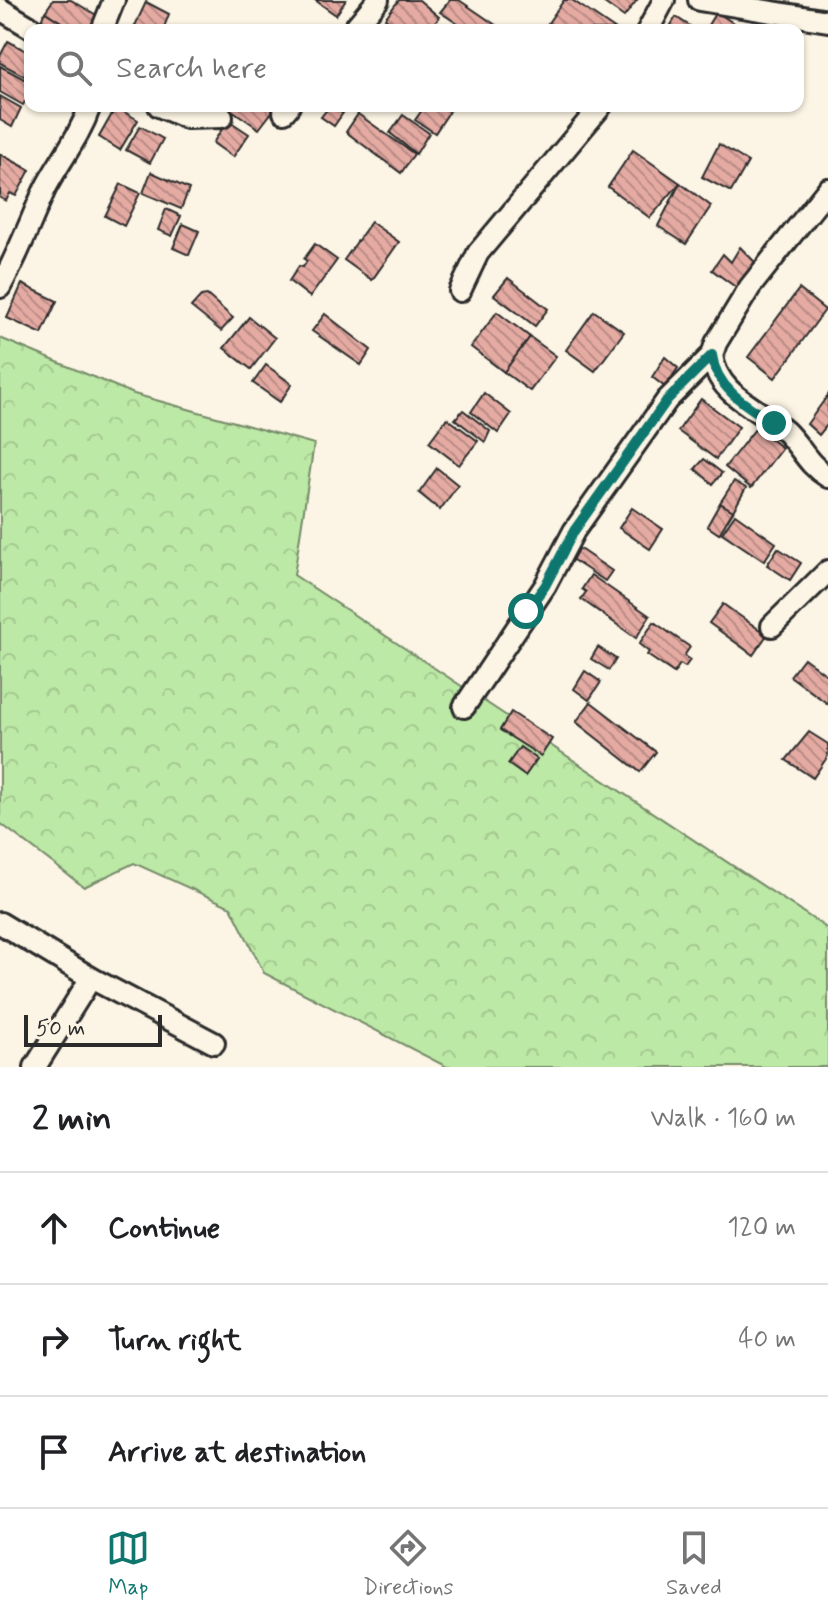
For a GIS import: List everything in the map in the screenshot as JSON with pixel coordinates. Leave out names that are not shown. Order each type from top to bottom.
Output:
[{"type":"street","points":[[104,24],[114,0]]},
{"type":"street","points":[[358,24],[378,0]]},
{"type":"street","points":[[651,24],[664,0]]},
{"type":"street","points":[[699,0],[828,21]]},
{"type":"street","points":[[0,9],[25,24]]},
{"type":"street","points":[[0,287],[21,248],[46,188],[72,147],[87,112]]},
{"type":"street","points":[[173,112],[187,118],[222,117]]},
{"type":"street","points":[[460,291],[478,253],[596,112]]},
{"type":"street","points":[[828,189],[750,287],[712,355],[713,369],[722,384],[788,434],[803,456],[828,477]]},
{"type":"street","points":[[464,707],[545,586],[574,531],[667,400],[712,355]]},
{"type":"street","points":[[772,626],[828,571]]},
{"type":"street","points":[[0,923],[91,978],[214,1043]]},
{"type":"street","points":[[35,1067],[91,978]]},
{"type":"green space","points":[[0,338],[134,394],[314,444],[294,575],[828,929],[828,1067],[447,1067],[264,973],[231,907],[134,863],[84,887],[0,823]]},
{"type":"building","points":[[53,0],[71,0],[98,16],[93,24],[64,24],[45,12]]},
{"type":"building","points":[[315,0],[346,0],[336,15]]},
{"type":"building","points":[[399,0],[419,0],[439,17],[435,24],[394,24],[385,18]]},
{"type":"building","points":[[450,0],[459,0],[494,24],[458,24],[440,12]]},
{"type":"building","points":[[564,0],[572,0],[607,24],[550,24]]},
{"type":"building","points":[[600,0],[637,0],[624,17]]},
{"type":"building","points":[[146,2],[169,14],[165,24],[136,24]]},
{"type":"building","points":[[45,12],[64,24],[39,24]]},
{"type":"building","points":[[716,12],[735,24],[709,24]]},
{"type":"building","points":[[676,17],[687,24],[672,24]]},
{"type":"building","points":[[8,41],[24,50],[24,76],[0,63]]},
{"type":"building","points":[[0,66],[24,79],[23,105],[0,92]]},
{"type":"building","points":[[0,96],[21,108],[12,127],[0,120]]},
{"type":"building","points":[[113,112],[124,112],[138,120],[120,150],[99,137]]},
{"type":"building","points":[[235,112],[272,112],[259,129]]},
{"type":"building","points":[[325,112],[343,113],[334,126],[321,117]]},
{"type":"building","points":[[421,112],[449,112],[435,133],[415,120]]},
{"type":"building","points":[[358,114],[414,154],[401,173],[346,132]]},
{"type":"building","points":[[403,115],[429,133],[416,154],[390,133]]},
{"type":"building","points":[[228,120],[249,134],[233,157],[213,143]]},
{"type":"building","points":[[140,126],[163,139],[150,163],[126,150]]},
{"type":"building","points":[[719,144],[748,162],[731,192],[702,177]]},
{"type":"building","points":[[633,150],[680,183],[650,218],[608,187]]},
{"type":"building","points":[[0,154],[30,170],[16,196],[10,193],[6,201],[0,198]]},
{"type":"building","points":[[151,172],[189,189],[181,209],[143,193]]},
{"type":"building","points":[[680,183],[711,206],[686,244],[658,226]]},
{"type":"building","points":[[121,184],[140,193],[124,226],[105,216]]},
{"type":"building","points":[[166,209],[181,216],[172,236],[158,230]]},
{"type":"building","points":[[371,222],[399,242],[372,280],[344,260]]},
{"type":"building","points":[[183,224],[199,231],[189,255],[173,248]]},
{"type":"building","points":[[315,244],[337,260],[310,297],[289,281],[299,266],[303,267],[307,261],[304,259]]},
{"type":"building","points":[[740,247],[755,262],[737,288],[712,270],[723,254],[731,262]]},
{"type":"building","points":[[508,278],[548,309],[535,326],[494,295]]},
{"type":"building","points":[[22,284],[57,301],[42,334],[7,318]]},
{"type":"building","points":[[799,289],[825,310],[775,378],[748,357]]},
{"type":"building","points":[[207,295],[233,318],[221,331],[191,307],[201,296]]},
{"type":"building","points":[[594,311],[624,332],[595,371],[566,350]]},
{"type":"building","points":[[497,312],[530,337],[504,372],[471,347]]},
{"type":"building","points":[[325,314],[371,350],[361,365],[312,331]]},
{"type":"building","points":[[249,317],[275,338],[251,369],[224,348]]},
{"type":"building","points":[[530,337],[556,356],[530,391],[504,372]]},
{"type":"building","points":[[665,357],[678,368],[665,387],[652,377]]},
{"type":"building","points":[[266,365],[292,384],[280,402],[253,383]]},
{"type":"building","points":[[484,393],[511,414],[498,433],[471,412]]},
{"type":"building","points":[[828,395],[828,424],[819,435],[807,424]]},
{"type":"building","points":[[701,399],[739,427],[716,459],[678,431]]},
{"type":"building","points":[[463,410],[490,431],[485,442],[455,419]]},
{"type":"building","points":[[447,418],[478,441],[459,465],[429,442]]},
{"type":"building","points":[[756,428],[782,448],[751,488],[725,467]]},
{"type":"building","points":[[704,459],[722,473],[713,484],[695,469]]},
{"type":"building","points":[[437,468],[458,485],[440,510],[419,493]]},
{"type":"building","points":[[734,481],[746,488],[733,511],[720,503]]},
{"type":"building","points":[[720,503],[733,511],[719,534],[707,526]]},
{"type":"building","points":[[632,508],[663,529],[650,549],[619,528]]},
{"type":"building","points":[[735,514],[776,543],[764,561],[722,533]]},
{"type":"building","points":[[577,547],[612,571],[605,581],[570,558]]},
{"type":"building","points":[[778,548],[801,563],[790,580],[767,565]]},
{"type":"building","points":[[591,575],[650,616],[636,638],[581,599],[586,592],[582,589]]},
{"type":"building","points":[[723,604],[767,635],[753,655],[709,623]]},
{"type":"building","points":[[654,622],[690,647],[684,656],[690,660],[685,667],[680,664],[674,673],[647,655],[649,652],[639,644]]},
{"type":"building","points":[[598,647],[616,659],[609,670],[591,659]]},
{"type":"building","points":[[804,658],[828,676],[828,704],[790,676]]},
{"type":"building","points":[[585,671],[601,682],[589,700],[574,689]]},
{"type":"building","points":[[591,702],[656,752],[640,772],[576,722]]},
{"type":"building","points":[[511,712],[552,739],[541,756],[500,730]]},
{"type":"building","points":[[809,732],[828,744],[828,756],[813,778],[786,760]]},
{"type":"building","points":[[520,747],[537,759],[525,776],[508,764]]},
{"type":"route","points":[[526,611],[545,586],[574,531],[667,400],[712,355],[713,369],[722,384],[774,423]]}]
